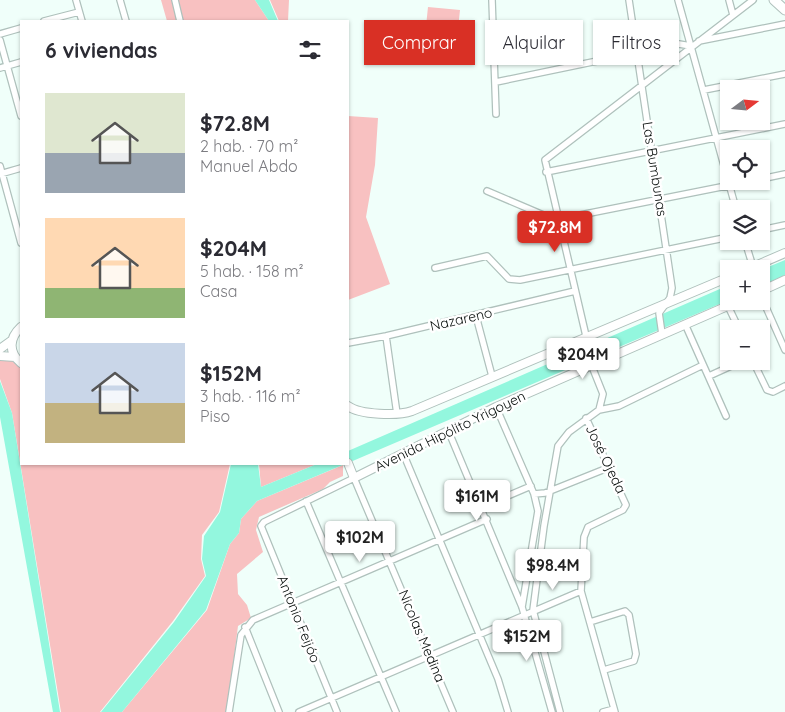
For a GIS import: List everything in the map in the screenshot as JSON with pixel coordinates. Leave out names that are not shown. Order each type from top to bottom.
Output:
[{"type":"highway","points":[[774,0],[785,10]]},
{"type":"main road","points":[[769,260],[785,253]]},
{"type":"main road","points":[[770,287],[785,280]]},
{"type":"main road","points":[[349,406],[358,411],[397,414],[412,411],[720,281]]},
{"type":"main road","name":"Avenida Hipólito Yrigoyen","points":[[354,478],[496,407],[661,331],[685,324],[720,309]]},
{"type":"main road","points":[[0,349],[12,341],[20,329]]},
{"type":"main road","points":[[12,341],[12,350],[18,360]]},
{"type":"main road","points":[[0,356],[18,360]]},
{"type":"main road","points":[[349,466],[354,478]]},
{"type":"street","points":[[76,0],[82,20]]},
{"type":"street","points":[[120,0],[126,20]]},
{"type":"street","points":[[175,0],[180,20]]},
{"type":"street","points":[[492,0],[496,114]]},
{"type":"street","name":"Las Bumbunas","points":[[629,0],[632,20]]},
{"type":"street","points":[[678,0],[720,149]]},
{"type":"street","points":[[729,0],[733,15]]},
{"type":"street","points":[[586,336],[544,164],[546,158],[753,0]]},
{"type":"street","points":[[48,20],[79,12]]},
{"type":"street","points":[[697,41],[785,24]]},
{"type":"street","points":[[0,34],[20,28]]},
{"type":"street","points":[[0,40],[19,99]]},
{"type":"street","points":[[679,44],[691,46]]},
{"type":"street","points":[[496,82],[593,61]]},
{"type":"street","points":[[0,68],[20,62]]},
{"type":"street","name":"Las Bumbunas","points":[[639,65],[672,288],[670,298],[659,313]]},
{"type":"street","points":[[704,90],[785,74]]},
{"type":"street","points":[[546,172],[785,124]]},
{"type":"street","points":[[0,166],[20,239]]},
{"type":"street","points":[[1,174],[20,168]]},
{"type":"street","points":[[770,177],[785,174]]},
{"type":"street","points":[[487,191],[549,219],[557,220],[720,188]]},
{"type":"street","points":[[770,228],[785,225]]},
{"type":"street","points":[[435,268],[483,256],[492,259],[509,279],[515,280],[720,239]]},
{"type":"street","name":"Nazareno","points":[[349,343],[476,316],[575,291]]},
{"type":"street","points":[[648,310],[654,310],[659,313],[661,331]]},
{"type":"street","points":[[767,310],[785,350]]},
{"type":"street","points":[[476,316],[492,376]]},
{"type":"street","points":[[685,324],[726,416]]},
{"type":"street","points":[[386,336],[397,414]]},
{"type":"street","points":[[591,364],[603,394],[599,410]]},
{"type":"street","points":[[560,712],[533,610],[558,446],[569,432],[599,410],[619,406],[703,365]]},
{"type":"street","points":[[709,376],[722,370]]},
{"type":"street","points":[[757,370],[766,388],[773,392],[785,386]]},
{"type":"street","points":[[496,407],[531,486],[538,511],[522,607]]},
{"type":"street","name":"José Ojeda","points":[[581,591],[585,532],[592,525],[622,510],[626,504],[626,500],[586,418]]},
{"type":"street","points":[[448,430],[482,507],[522,607],[552,712]]},
{"type":"street","points":[[403,453],[498,679],[508,712]]},
{"type":"street","points":[[534,494],[541,495],[550,492],[610,467]]},
{"type":"street","points":[[354,478],[306,501],[396,712]]},
{"type":"street","name":"Nicolas Medina","points":[[354,478],[453,712]]},
{"type":"street","points":[[482,507],[531,486]]},
{"type":"street","name":"Antonio Feijóo","points":[[306,501],[264,522],[261,526],[337,712]]},
{"type":"street","points":[[230,712],[240,635],[258,617],[487,519]]},
{"type":"street","points":[[299,712],[581,591],[615,710],[603,712]]},
{"type":"street","points":[[590,622],[625,611],[629,615],[636,654],[634,661],[604,670]]},
{"type":"street","points":[[246,627],[279,712]]},
{"type":"shaded area","points":[[161,0],[255,0],[268,20],[167,20]]},
{"type":"shaded area","points":[[255,0],[269,0],[278,20],[268,20]]},
{"type":"shaded area","points":[[270,0],[289,0],[288,20],[279,20]]},
{"type":"shaded area","points":[[428,7],[460,10],[459,20],[427,20]]},
{"type":"shaded area","points":[[349,116],[378,118],[375,165],[366,217],[390,284],[349,300]]},
{"type":"shaded area","points":[[785,260],[785,275],[770,282],[770,266]]},
{"type":"shaded area","points":[[720,289],[720,304],[349,463],[349,451]]},
{"type":"shaded area","points":[[0,360],[12,361],[20,366],[20,462],[12,413],[0,379]]},
{"type":"shaded area","points":[[0,381],[12,413],[60,712],[53,712],[0,417]]},
{"type":"shaded area","points":[[21,465],[230,465],[219,512],[202,535],[201,559],[205,576],[173,621],[100,712],[61,712]]},
{"type":"shaded area","points":[[231,465],[258,465],[261,487],[315,465],[343,465],[257,501],[241,519],[239,533],[230,544],[206,610],[122,712],[101,712],[174,622],[206,576],[202,559],[204,536],[220,512]]},
{"type":"shaded area","points":[[259,465],[315,465],[261,487]]},
{"type":"shaded area","points":[[343,465],[343,476],[330,482],[323,489],[259,517],[256,530],[263,552],[237,574],[238,594],[247,605],[251,618],[238,626],[227,712],[122,712],[207,610],[230,544],[239,533],[241,519],[257,501]]}]
